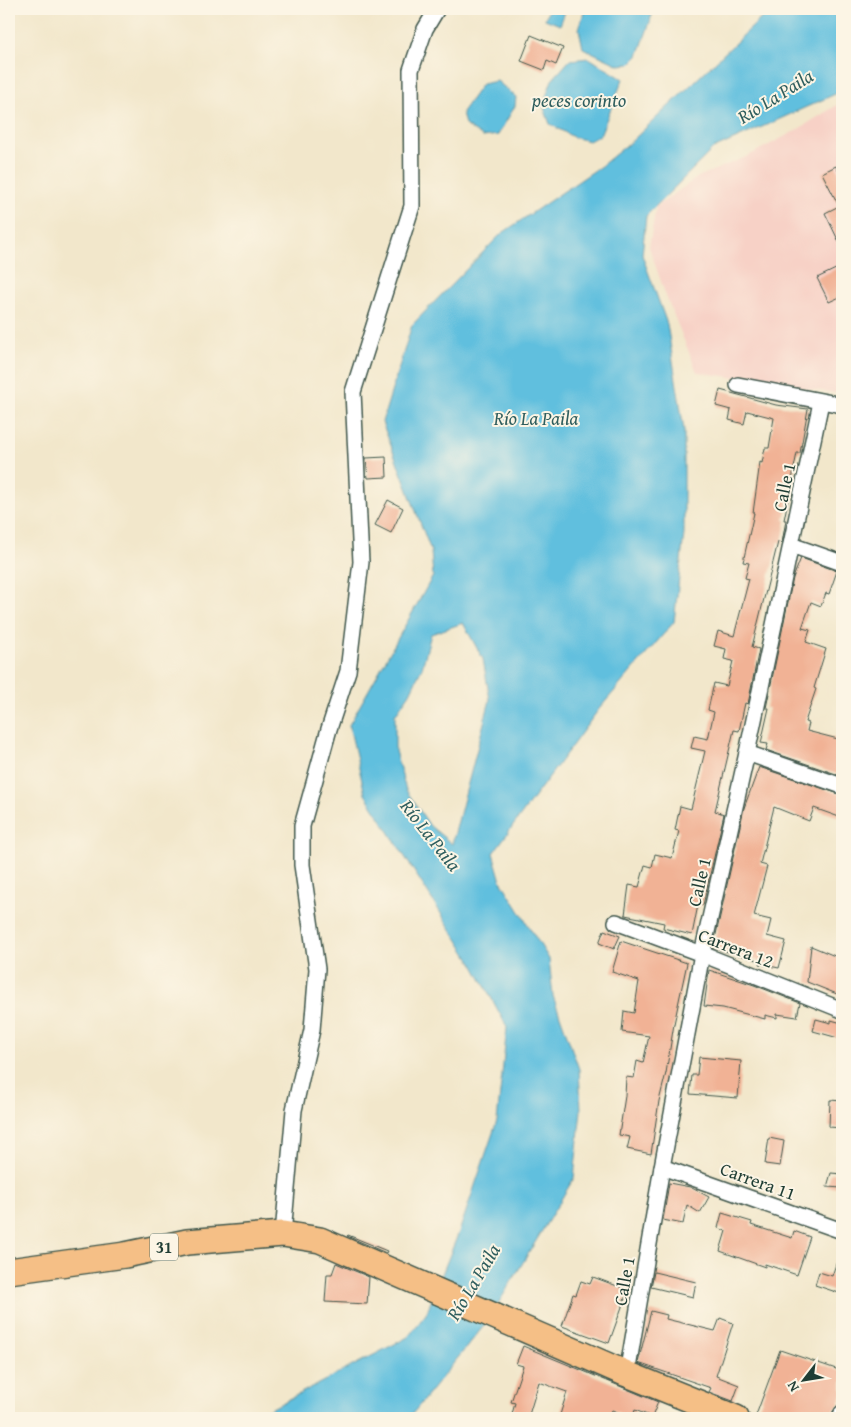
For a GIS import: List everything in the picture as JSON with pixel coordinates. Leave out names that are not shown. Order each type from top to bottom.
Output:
[{"type":"main road","name":"31","points":[[9,1270],[125,1255],[187,1242],[283,1234],[320,1240],[627,1374],[736,1418]]},
{"type":"street","points":[[283,1234],[294,1110],[312,1030],[317,969],[302,865],[302,826],[348,670],[361,562],[353,392],[412,206],[411,70],[425,29],[437,9]]},
{"type":"street","points":[[738,385],[842,405]]},
{"type":"street","name":"Calle 1","points":[[627,1374],[662,1167],[702,954],[747,753],[821,402]]},
{"type":"street","points":[[791,545],[842,562]]},
{"type":"street","points":[[747,753],[842,786]]},
{"type":"street","name":"Carrera 12","points":[[616,922],[842,1010]]},
{"type":"street","name":"Carrera 11","points":[[662,1167],[842,1231]]},
{"type":"street","points":[[841,1418],[842,1413]]},
{"type":"shaded area","points":[[842,102],[842,394],[697,372],[666,296],[649,247],[656,207],[698,177],[746,157],[797,130]]},
{"type":"water","points":[[549,9],[566,9],[560,25],[545,19]]},
{"type":"water","points":[[585,9],[653,9],[638,56],[630,64],[619,65],[583,48],[579,29]]},
{"type":"water","name":"Río La Paila","points":[[771,9],[842,9],[842,91],[713,149],[646,216],[642,255],[667,324],[684,430],[684,534],[674,622],[599,709],[493,853],[501,881],[549,959],[553,996],[579,1069],[581,1110],[574,1178],[487,1322],[409,1418],[253,1418],[408,1337],[426,1314],[459,1232],[497,1121],[507,1027],[473,964],[365,794],[349,725],[433,576],[431,551],[382,422],[412,325],[501,234],[601,166],[633,140]],"holes":[[[463,623],[483,659],[490,700],[452,844],[430,826],[406,790],[395,751],[395,715],[410,693],[422,668],[431,634]]]},
{"type":"water","name":"peces corinto","points":[[589,58],[623,79],[600,135],[589,141],[573,137],[550,124],[543,105],[552,80],[570,60]]},
{"type":"water","points":[[497,81],[516,97],[515,106],[498,135],[483,137],[465,125],[462,112],[482,84]]},
{"type":"building","points":[[531,35],[563,48],[556,65],[547,61],[544,70],[521,61]]},
{"type":"building","points":[[836,166],[842,178],[842,248],[825,213],[839,206],[822,173]]},
{"type":"building","points":[[842,266],[842,296],[829,302],[817,278]]},
{"type":"building","points":[[720,390],[776,405],[808,409],[800,453],[797,453],[794,468],[792,482],[795,482],[792,495],[789,495],[782,543],[778,542],[752,647],[759,649],[748,704],[745,703],[739,731],[734,730],[715,811],[724,814],[703,905],[698,905],[692,935],[663,928],[664,923],[625,915],[629,885],[639,887],[645,865],[652,867],[655,854],[672,858],[679,831],[675,830],[680,806],[691,809],[705,751],[691,748],[694,736],[708,739],[714,712],[708,710],[714,683],[727,686],[733,661],[724,659],[726,649],[714,646],[718,631],[734,636],[749,579],[745,578],[749,563],[743,562],[754,513],[760,462],[762,463],[765,448],[769,448],[774,418],[747,411],[744,424],[729,420],[731,410],[716,406]]},
{"type":"building","points":[[386,457],[387,477],[368,478],[366,458]]},
{"type":"building","points":[[388,500],[403,508],[391,533],[375,525]]},
{"type":"building","points":[[801,558],[837,571],[829,594],[826,593],[821,606],[811,602],[802,628],[810,630],[806,642],[826,649],[805,722],[809,723],[807,731],[842,740],[842,776],[766,750],[768,744],[761,743],[769,708],[766,708],[793,578]]},
{"type":"building","points":[[759,767],[842,795],[842,818],[814,808],[809,821],[774,807],[760,864],[767,866],[754,916],[771,920],[767,936],[786,941],[779,968],[760,964],[761,961],[713,948],[744,808]]},
{"type":"building","points":[[604,930],[620,936],[614,949],[599,943]]},
{"type":"building","points":[[621,941],[687,963],[659,1101],[651,1154],[627,1149],[630,1137],[619,1135],[626,1077],[634,1078],[637,1061],[643,1063],[649,1036],[622,1032],[624,1011],[634,1013],[639,981],[612,972]]},
{"type":"building","points":[[811,946],[842,959],[842,996],[807,982]]},
{"type":"building","points":[[709,970],[800,1003],[797,1017],[777,1014],[777,1018],[765,1015],[765,1019],[723,1008],[704,1006]]},
{"type":"building","points":[[816,1019],[831,1023],[831,1020],[842,1023],[842,1039],[813,1031]]},
{"type":"building","points":[[699,1057],[741,1061],[738,1098],[690,1094],[692,1075],[697,1075]]},
{"type":"building","points":[[830,1100],[842,1101],[842,1128],[829,1127]]},
{"type":"building","points":[[769,1138],[784,1141],[780,1166],[765,1164]]},
{"type":"building","points":[[831,1173],[842,1174],[842,1188],[827,1187]]},
{"type":"building","points":[[669,1183],[690,1187],[709,1197],[700,1213],[687,1205],[683,1224],[663,1220]]},
{"type":"building","points":[[722,1213],[752,1222],[751,1225],[792,1238],[794,1231],[810,1237],[797,1275],[765,1264],[765,1267],[720,1251],[726,1231],[718,1228]]},
{"type":"building","points":[[348,1235],[387,1251],[386,1253]]},
{"type":"building","points":[[840,1252],[842,1252],[842,1294],[815,1285],[819,1272],[832,1276]]},
{"type":"building","points":[[336,1263],[369,1277],[367,1304],[325,1302],[327,1274],[332,1274]]},
{"type":"building","points":[[654,1272],[696,1282],[693,1297],[651,1287]]},
{"type":"building","points":[[593,1277],[628,1290],[609,1343],[562,1326],[573,1294],[576,1295],[581,1281],[590,1284]]},
{"type":"building","points":[[651,1311],[667,1315],[666,1319],[715,1331],[720,1318],[733,1323],[716,1376],[739,1385],[733,1401],[709,1392],[711,1388],[638,1363]]},
{"type":"building","points":[[523,1346],[658,1402],[652,1417],[635,1410],[632,1418],[612,1410],[608,1418],[559,1418],[567,1392],[539,1382],[528,1418],[511,1418],[515,1403],[511,1402],[523,1366],[516,1364]]},
{"type":"building","points":[[780,1350],[842,1371],[842,1395],[839,1404],[833,1411],[832,1418],[755,1418]]}]
